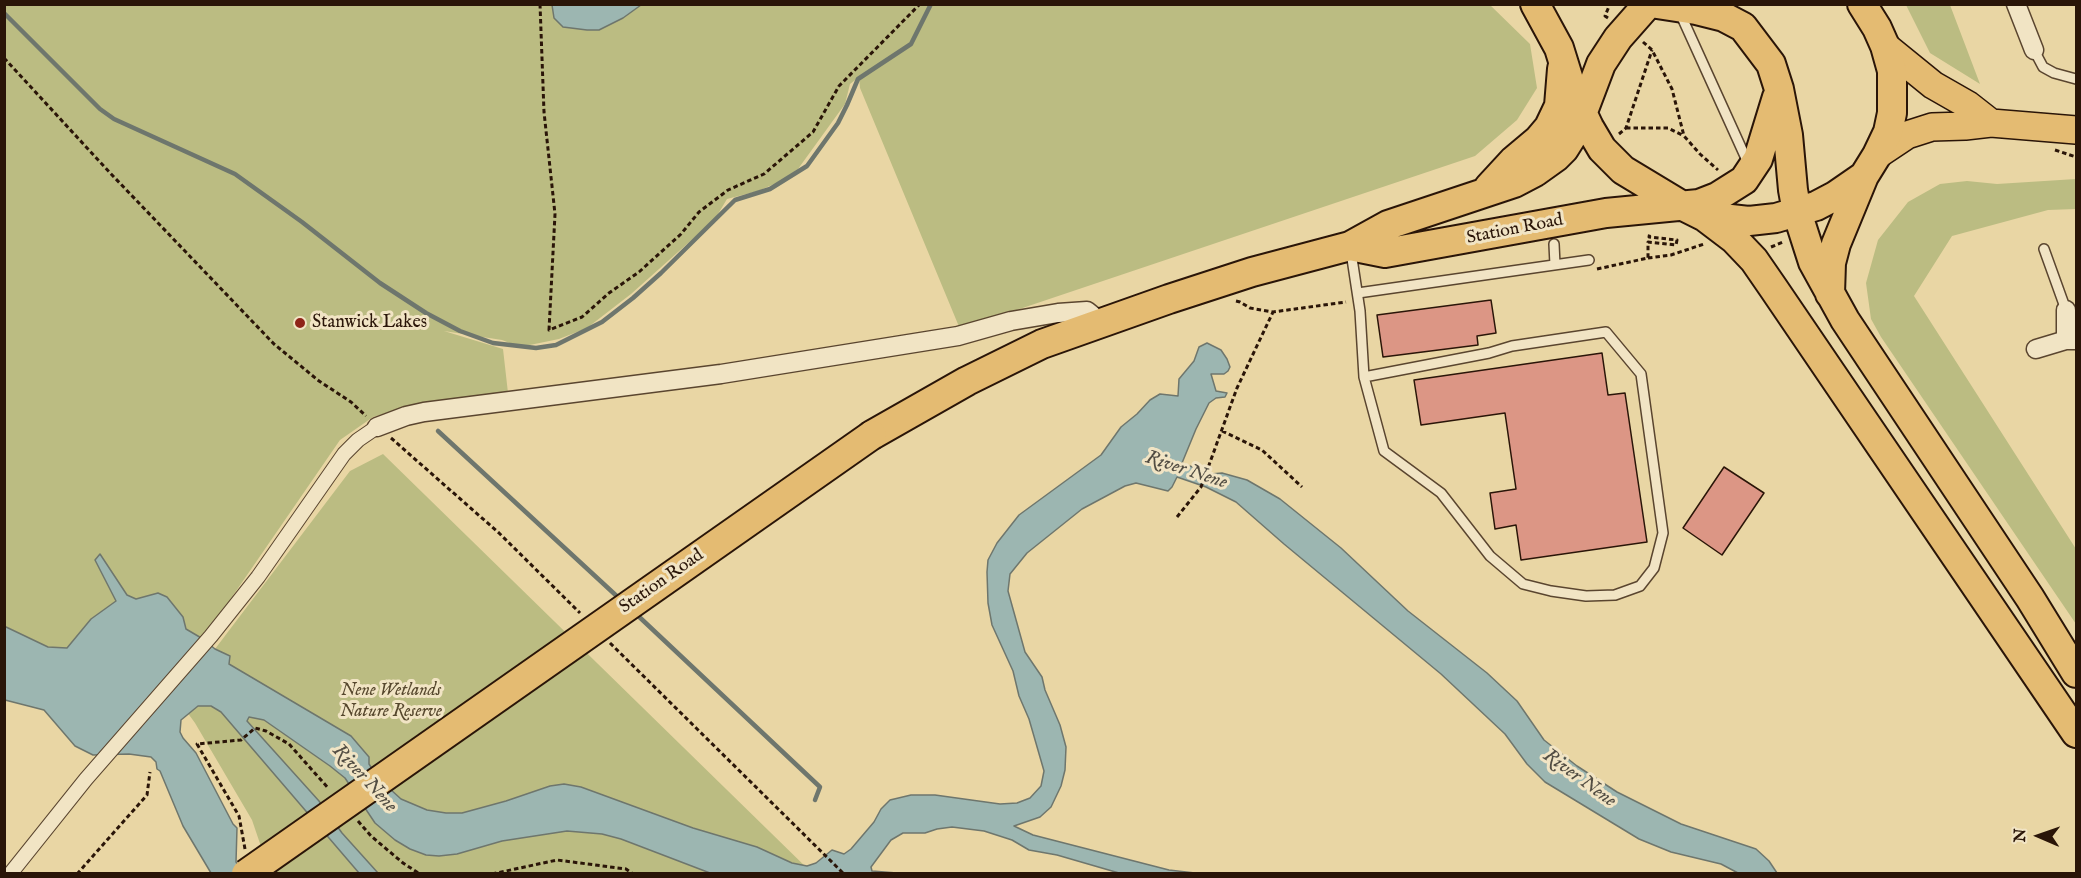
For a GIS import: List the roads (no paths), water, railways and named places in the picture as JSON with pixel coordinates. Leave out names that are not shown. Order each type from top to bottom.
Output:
[{"type":"highway","points":[[1535,4],[1563,57],[1573,93],[1602,149],[1623,170],[1696,222],[1734,239],[1754,260],[2076,733]]},
{"type":"highway","name":"Station Road","points":[[248,865],[872,435],[967,381],[1042,344],[1096,324],[1252,272],[1350,246],[1388,225],[1430,213],[1485,191],[1514,183],[1535,172],[1556,158],[1564,149],[1576,130],[1601,64],[1618,38],[1648,4]]},
{"type":"highway","points":[[1831,296],[1831,263],[1836,244],[1888,132],[1892,113],[1892,71],[1877,28],[1862,5]]},
{"type":"highway","points":[[1667,6],[1724,17],[1743,27],[1772,64],[1788,135],[1792,189],[1813,262],[1845,320],[2030,598],[2076,673]]},
{"type":"highway","points":[[1485,191],[1549,128],[1559,106],[1563,57]]},
{"type":"highway","points":[[1696,222],[1699,204],[1738,186],[1751,170],[1761,153],[1779,88]]},
{"type":"highway","points":[[1696,222],[1776,218],[1816,206],[1835,196],[1871,165]]},
{"type":"highway","name":"Station Road","points":[[1350,246],[1385,253],[1405,251],[1606,213],[1696,222]]},
{"type":"main road","points":[[1885,46],[1934,85],[1968,105],[1991,123]]},
{"type":"main road","points":[[1871,165],[1907,135],[1932,127],[1991,123],[2076,130]]},
{"type":"street","points":[[2016,4],[2034,50]]},
{"type":"street","points":[[10,873],[86,778],[211,636],[258,577],[344,454],[358,440],[371,421],[424,412],[721,374],[958,336],[1011,321],[1058,313],[1087,310],[1096,324]]},
{"type":"street","points":[[2036,350],[2071,340],[2066,310]]},
{"type":"lane","points":[[1667,6],[1751,170]]},
{"type":"lane","points":[[2034,50],[2043,67],[2054,73],[2076,79]]},
{"type":"lane","points":[[1554,244],[1555,266]]},
{"type":"lane","points":[[1350,246],[1358,293],[1364,377],[1384,450],[1441,493],[1490,556],[1523,584],[1586,596],[1615,595],[1640,586],[1654,568],[1663,533],[1641,374],[1606,332],[1512,346],[1488,353],[1364,377]]},
{"type":"lane","points":[[2044,249],[2066,310]]},
{"type":"lane","points":[[1358,293],[1589,260]]},
{"type":"water","points":[[552,4],[641,5],[623,18],[599,30],[587,30],[563,27],[554,18]]},
{"type":"water","name":"River Nene","points":[[1207,343],[1221,350],[1227,359],[1230,367],[1228,371],[1224,374],[1211,374],[1216,391],[1227,393],[1225,397],[1216,398],[1209,403],[1182,463],[1211,474],[1222,473],[1247,480],[1280,499],[1341,548],[1408,611],[1487,673],[1517,701],[1544,740],[1577,766],[1617,792],[1681,824],[1756,849],[1769,861],[1777,873],[1738,873],[1721,864],[1671,852],[1639,839],[1545,782],[1527,764],[1505,734],[1441,674],[1236,502],[1206,487],[1177,477],[1168,491],[1136,483],[1125,486],[1082,509],[1027,553],[1010,574],[1008,591],[1025,652],[1042,677],[1066,747],[1065,770],[1061,786],[1051,807],[1040,817],[1014,826],[1033,835],[1169,870],[1195,873],[1119,873],[1057,855],[1029,850],[1012,840],[984,831],[952,827],[925,833],[903,833],[891,840],[871,867],[872,871],[897,873],[710,873],[621,839],[602,834],[567,831],[502,841],[457,854],[426,855],[395,840],[375,823],[345,778],[330,766],[264,720],[249,717],[247,721],[319,801],[342,833],[378,873],[359,873],[221,712],[211,706],[198,706],[181,720],[180,732],[196,753],[237,828],[236,862],[243,873],[211,873],[183,826],[156,762],[151,757],[129,754],[93,755],[75,746],[44,710],[5,700],[4,626],[48,647],[67,648],[91,619],[116,601],[95,560],[100,554],[127,595],[136,599],[158,593],[167,597],[183,617],[186,629],[215,649],[230,656],[229,664],[351,736],[369,757],[369,764],[378,778],[401,799],[427,810],[462,813],[550,786],[564,784],[581,787],[693,828],[757,847],[792,863],[807,866],[816,863],[832,850],[844,854],[851,849],[890,800],[911,795],[935,795],[1000,804],[1017,803],[1030,798],[1041,786],[1044,771],[1029,719],[1019,696],[1013,671],[992,625],[988,603],[988,560],[997,543],[1019,515],[1101,455],[1121,427],[1150,400],[1160,394],[1178,396],[1179,379],[1194,361],[1199,347]]},
{"type":"waterway","points":[[4,13],[100,109],[114,119],[235,174],[302,222],[380,283],[426,313],[460,331],[493,343],[536,348],[556,345],[602,322],[661,273],[735,200],[770,189],[807,166],[838,123],[858,79],[911,44],[931,4]]},
{"type":"waterway","points":[[438,431],[621,600]]},
{"type":"waterway","points":[[634,612],[820,787],[815,800]]},
{"type":"place","name":"Stanwick Lakes","points":[[300,323]]},
{"type":"park label","name":"Nene Wetlands Nature Reserve","points":[[391,701]]}]
